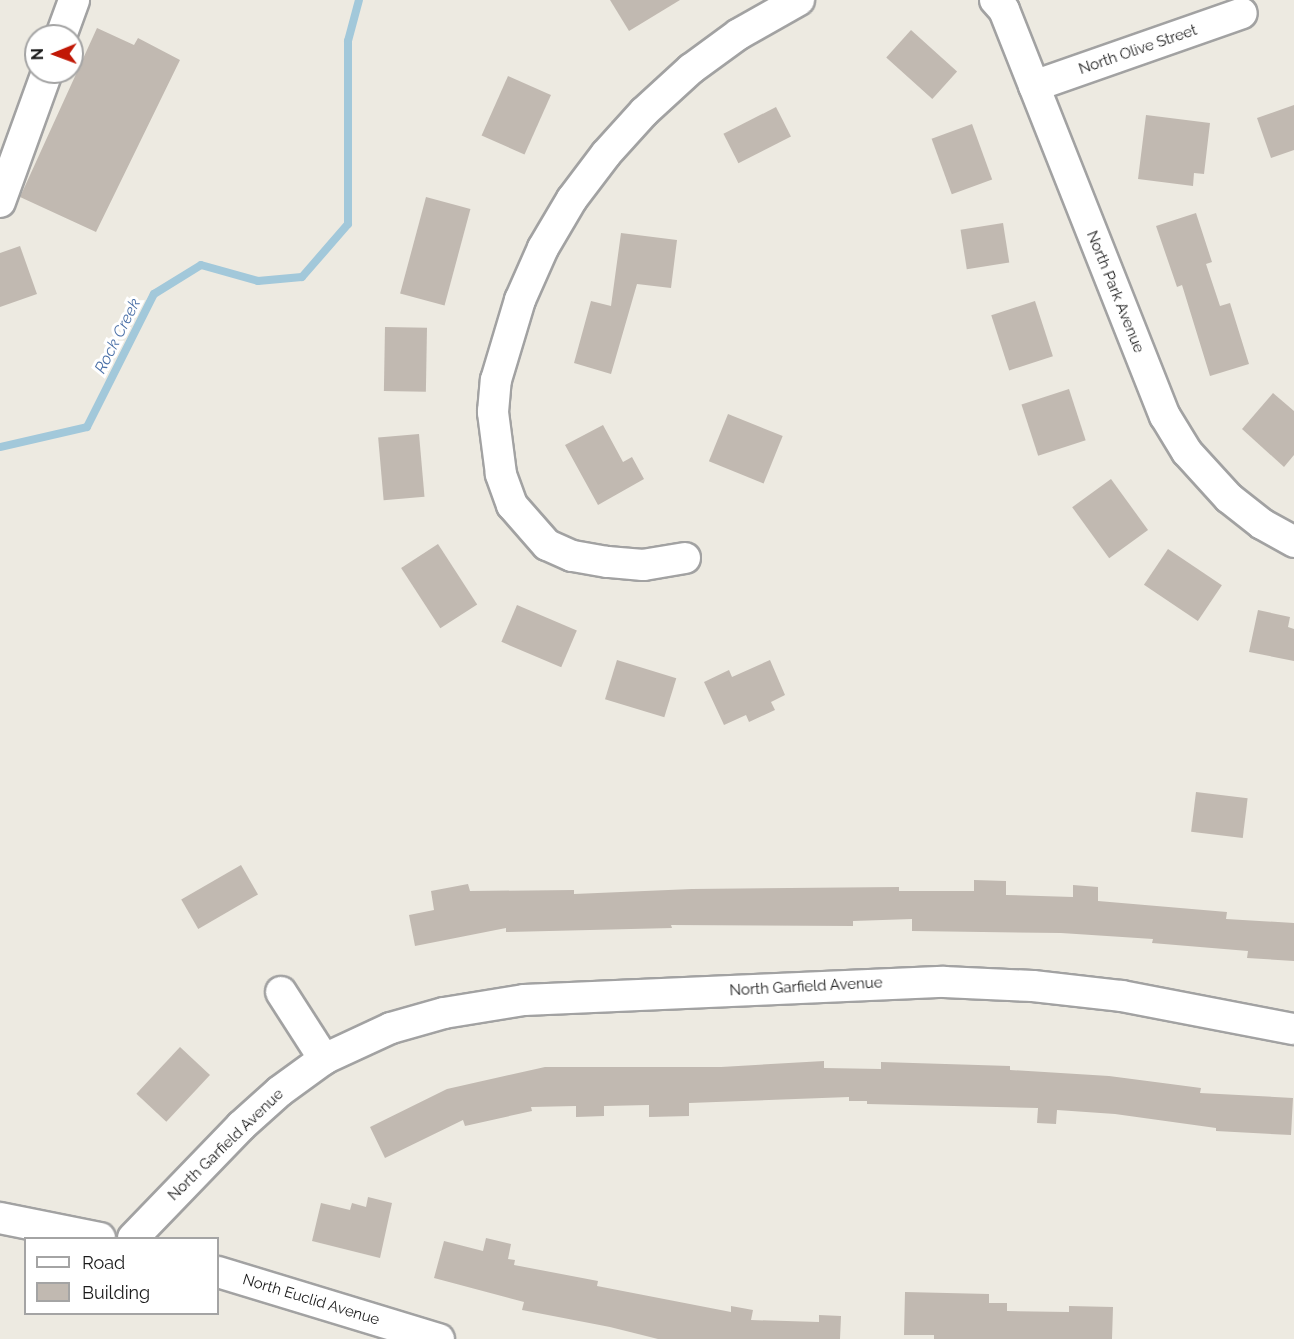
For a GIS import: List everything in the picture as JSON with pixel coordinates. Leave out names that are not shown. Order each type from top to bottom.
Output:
[{"type":"street","points":[[65,24],[74,0]]},
{"type":"street","points":[[686,558],[643,564],[607,562],[572,556],[547,545],[512,505],[501,474],[493,412],[496,380],[520,300],[543,248],[572,199],[606,154],[644,112],[691,69],[739,34],[799,0]]},
{"type":"street","name":"North Park Avenue","points":[[995,0],[1004,10],[1165,416],[1187,452],[1229,498],[1262,524],[1294,542]]},
{"type":"street","name":"North Olive Street","points":[[1034,86],[1242,14]]},
{"type":"street","points":[[0,202],[44,84]]},
{"type":"street","name":"North Garfield Avenue","points":[[135,1237],[241,1126],[280,1091],[324,1059],[391,1028],[444,1013],[524,1000],[854,984],[944,982],[1033,986],[1122,996],[1294,1029]]},
{"type":"street","points":[[281,992],[324,1059]]},
{"type":"street","points":[[0,1218],[90,1237]]},
{"type":"street","name":"North Euclid Avenue","points":[[219,1272],[438,1339]]},
{"type":"building","points":[[610,0],[680,0],[629,31]]},
{"type":"building","points":[[97,28],[134,45],[138,38],[180,60],[96,232],[20,197],[71,84],[84,84],[84,57]]},
{"type":"building","points":[[911,30],[957,71],[932,99],[886,57]]},
{"type":"building","points":[[508,76],[551,95],[524,154],[482,135]]},
{"type":"building","points":[[1294,105],[1294,150],[1271,158],[1257,118]]},
{"type":"building","points":[[776,107],[791,136],[738,163],[723,134]]},
{"type":"building","points":[[1146,115],[1210,123],[1204,174],[1194,173],[1193,186],[1138,179]]},
{"type":"building","points":[[972,124],[992,179],[952,194],[932,139]]},
{"type":"building","points":[[426,197],[470,209],[445,305],[400,294]]},
{"type":"building","points":[[1196,213],[1212,262],[1206,264],[1220,306],[1230,303],[1249,364],[1210,376],[1182,285],[1177,287],[1156,226]]},
{"type":"building","points":[[1003,223],[1009,263],[967,269],[961,230]]},
{"type":"building","points":[[621,233],[677,240],[671,288],[637,284],[611,374],[574,363],[591,301],[611,306]]},
{"type":"building","points":[[20,246],[37,294],[0,307],[0,253]]},
{"type":"building","points":[[1035,301],[1053,356],[1009,370],[991,315]]},
{"type":"building","points":[[385,327],[427,328],[426,392],[384,391]]},
{"type":"building","points":[[1069,389],[1086,440],[1038,456],[1021,404]]},
{"type":"building","points":[[1273,393],[1294,411],[1294,455],[1284,467],[1242,429]]},
{"type":"building","points":[[728,414],[783,436],[764,483],[709,461]]},
{"type":"building","points":[[603,425],[623,462],[632,457],[644,479],[598,505],[565,445]]},
{"type":"building","points":[[419,434],[424,497],[384,500],[378,438]]},
{"type":"building","points":[[1111,479],[1148,530],[1109,558],[1072,507]]},
{"type":"building","points":[[438,544],[477,604],[440,628],[401,568]]},
{"type":"building","points":[[1168,549],[1222,585],[1198,621],[1144,585]]},
{"type":"building","points":[[517,605],[577,630],[561,667],[501,642]]},
{"type":"building","points":[[1258,610],[1290,617],[1288,627],[1294,629],[1294,661],[1249,652]]},
{"type":"building","points":[[617,660],[676,678],[664,717],[605,699]]},
{"type":"building","points":[[770,660],[785,695],[771,702],[775,710],[749,722],[746,715],[724,725],[704,682],[729,670],[732,677]]},
{"type":"building","points":[[1196,792],[1248,798],[1243,838],[1191,832]]},
{"type":"building","points":[[241,865],[258,894],[198,929],[181,900]]},
{"type":"building","points":[[974,880],[1006,881],[1006,895],[1073,897],[1073,885],[1098,887],[1098,901],[1227,912],[1226,919],[1294,923],[1294,961],[1247,958],[1248,951],[1152,943],[1153,939],[1061,933],[912,931],[912,919],[853,921],[853,926],[671,925],[672,928],[506,932],[506,928],[415,946],[409,915],[434,910],[431,891],[468,884],[470,891],[574,890],[574,894],[692,889],[899,887],[899,891],[974,891]]},
{"type":"building","points":[[180,1047],[210,1075],[166,1122],[136,1094]]},
{"type":"building","points":[[824,1061],[824,1068],[881,1069],[881,1062],[1010,1066],[1010,1070],[1109,1076],[1201,1088],[1200,1093],[1293,1098],[1291,1135],[1216,1131],[1216,1128],[1115,1114],[1057,1110],[1056,1124],[1037,1123],[1038,1108],[867,1104],[867,1101],[849,1101],[849,1097],[689,1103],[689,1116],[649,1117],[649,1105],[604,1106],[604,1116],[576,1117],[576,1106],[531,1107],[532,1111],[465,1126],[463,1120],[385,1158],[370,1127],[447,1089],[545,1067],[721,1067]]},
{"type":"building","points":[[368,1197],[392,1203],[380,1258],[312,1241],[321,1203],[350,1210],[352,1203],[366,1207]]},
{"type":"building","points":[[486,1238],[511,1244],[508,1259],[515,1260],[514,1265],[598,1281],[597,1286],[731,1312],[731,1306],[753,1310],[751,1320],[819,1322],[819,1315],[841,1316],[840,1339],[658,1339],[522,1310],[524,1302],[434,1278],[444,1241],[483,1251]]},
{"type":"building","points":[[905,1292],[989,1294],[989,1303],[1007,1303],[1007,1311],[1069,1312],[1069,1306],[1113,1307],[1112,1339],[934,1339],[934,1335],[904,1335]]},
{"type":"waterway","name":"Rock Creek","points":[[0,447],[87,427],[154,294],[201,265],[258,281],[302,277],[348,224],[348,41],[359,0]]}]
